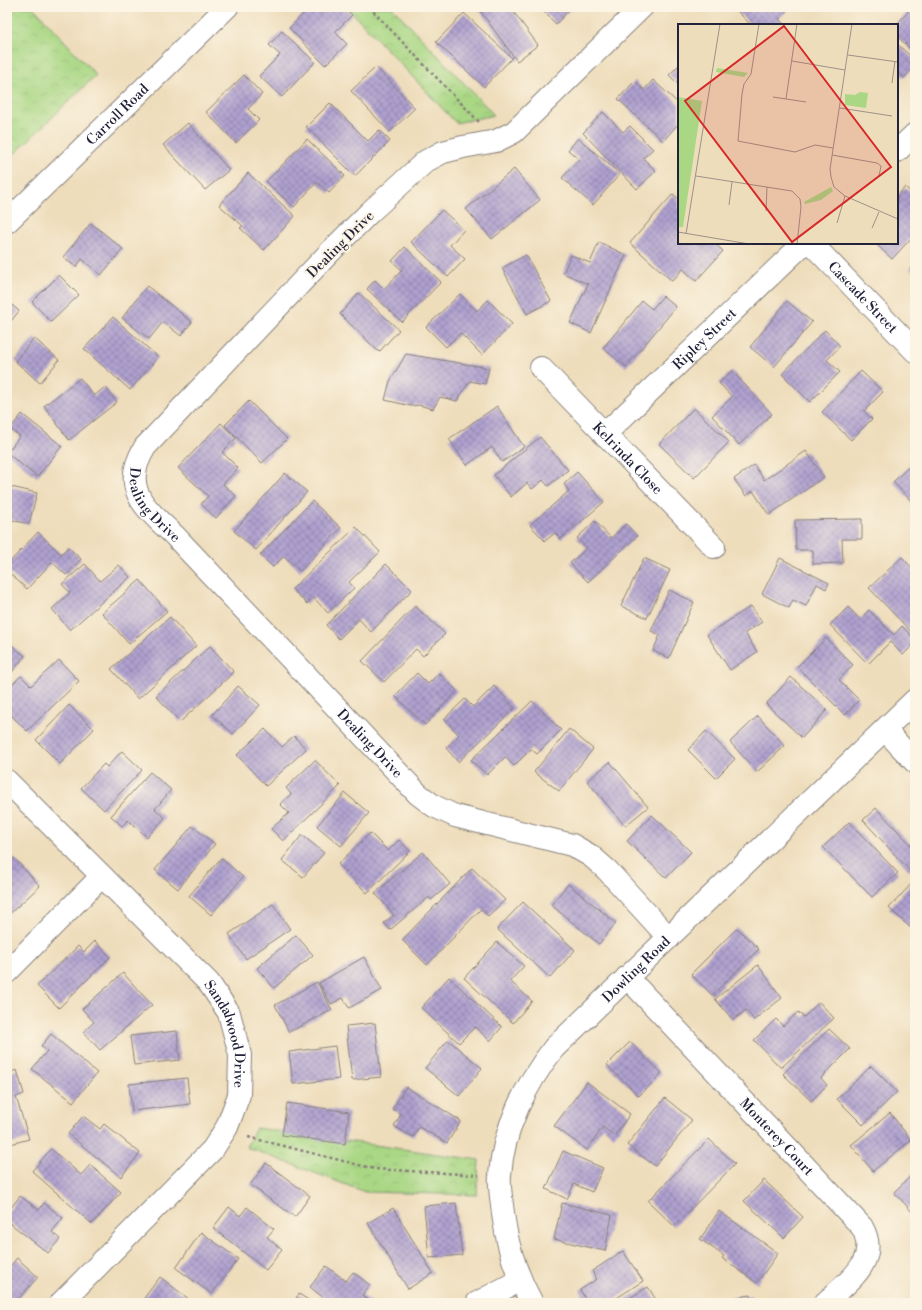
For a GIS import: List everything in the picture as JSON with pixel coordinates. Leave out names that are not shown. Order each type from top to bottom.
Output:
[{"type":"street","name":"Carroll Road","points":[[7,222],[228,7]]},
{"type":"street","name":"Dealing Drive","points":[[642,7],[514,132],[496,141],[443,152],[426,161],[370,212],[329,253],[145,447],[137,464],[135,475],[136,486],[144,506],[151,514],[181,542],[418,794],[434,806],[456,816],[475,822],[572,845],[591,856],[607,870],[669,938]]},
{"type":"street","points":[[898,150],[915,134]]},
{"type":"street","name":"Ripley Street","points":[[604,435],[803,244]]},
{"type":"street","name":"Cascade Street","points":[[812,244],[915,351]]},
{"type":"street","name":"Kelrinda Close","points":[[541,368],[604,435],[714,547]]},
{"type":"street","name":"Dowling Road","points":[[532,1303],[520,1280],[504,1231],[500,1176],[503,1152],[510,1127],[530,1081],[554,1048],[915,700]]},
{"type":"street","points":[[884,730],[915,762]]},
{"type":"street","name":"Sandalwood Drive","points":[[7,781],[209,983],[229,1013],[240,1055],[239,1095],[227,1127],[213,1148],[61,1303]]},
{"type":"street","points":[[7,972],[102,876]]},
{"type":"street","name":"Monterey Court","points":[[627,977],[862,1227],[867,1237],[868,1244],[868,1252],[865,1261],[860,1268],[825,1303]]},
{"type":"street","points":[[477,1303],[520,1280]]},
{"type":"path","points":[[369,7],[496,141]]},
{"type":"path","points":[[248,1137],[374,1169],[500,1176]]},
{"type":"green space","points":[[7,7],[33,7],[96,75],[7,161]]},
{"type":"green space","points":[[347,7],[392,7],[494,115],[456,123]]},
{"type":"green space","points":[[256,1128],[479,1160],[477,1195],[365,1192],[246,1147]]},
{"type":"building","points":[[310,7],[315,7],[321,13],[328,7],[344,7],[352,15],[335,32],[347,44],[325,65],[289,28]]},
{"type":"building","points":[[477,7],[510,7],[538,45],[517,61]]},
{"type":"building","points":[[539,7],[572,7],[556,24]]},
{"type":"building","points":[[733,7],[790,7],[779,19],[784,24],[750,24]]},
{"type":"building","points":[[903,7],[915,7],[915,54],[898,37],[897,24],[908,12]]},
{"type":"building","points":[[464,13],[512,58],[484,87],[436,42]]},
{"type":"building","points":[[282,31],[315,62],[282,97],[259,76],[280,55],[269,45]]},
{"type":"building","points":[[898,45],[915,60],[915,66],[904,78],[898,72]]},
{"type":"building","points":[[678,66],[678,84],[669,75]]},
{"type":"building","points":[[376,67],[415,108],[390,132],[351,91]]},
{"type":"building","points":[[244,75],[262,94],[248,109],[259,120],[236,143],[206,112]]},
{"type":"building","points":[[653,80],[678,103],[678,124],[663,141],[618,99],[635,81],[644,90]]},
{"type":"building","points":[[330,103],[368,141],[379,130],[390,141],[355,176],[306,127]]},
{"type":"building","points":[[603,112],[623,132],[630,126],[653,149],[643,158],[656,171],[637,189],[583,133]]},
{"type":"building","points":[[188,123],[229,170],[205,190],[163,145]]},
{"type":"building","points":[[578,138],[620,174],[593,205],[562,178],[579,159],[568,150]]},
{"type":"building","points":[[307,139],[345,176],[329,193],[317,182],[294,207],[266,182]]},
{"type":"building","points":[[514,169],[540,200],[492,239],[466,209]]},
{"type":"building","points":[[248,173],[295,216],[264,250],[240,228],[243,226],[219,205]]},
{"type":"building","points":[[905,187],[915,196],[915,234],[892,259],[876,244],[898,244],[898,195]]},
{"type":"building","points":[[673,194],[678,198],[678,244],[715,244],[723,251],[696,281],[683,269],[672,281],[630,243]]},
{"type":"building","points":[[442,210],[464,230],[450,245],[465,259],[448,277],[411,242]]},
{"type":"building","points":[[91,223],[123,249],[101,275],[82,259],[76,267],[63,257]]},
{"type":"building","points":[[599,242],[626,255],[591,333],[570,323],[588,284],[563,273],[571,255],[590,263]]},
{"type":"building","points":[[405,247],[441,282],[402,322],[367,289],[375,280],[384,289],[402,270],[392,261]]},
{"type":"building","points":[[526,255],[551,301],[527,314],[502,268]]},
{"type":"building","points":[[915,263],[915,273],[910,269]]},
{"type":"building","points":[[59,275],[79,295],[51,322],[32,302]]},
{"type":"building","points":[[147,286],[192,322],[181,336],[163,322],[149,339],[122,318]]},
{"type":"building","points":[[359,293],[399,330],[379,352],[340,314]]},
{"type":"building","points":[[460,294],[477,311],[488,300],[512,324],[482,355],[460,333],[446,347],[426,327]]},
{"type":"building","points":[[663,296],[676,307],[626,367],[603,348],[642,301],[652,309]]},
{"type":"building","points":[[7,301],[19,311],[7,326]]},
{"type":"building","points":[[787,301],[812,322],[774,367],[750,347]]},
{"type":"building","points":[[113,317],[158,357],[130,390],[84,349]]},
{"type":"building","points":[[825,330],[840,346],[827,360],[840,372],[810,402],[782,374]]},
{"type":"building","points":[[34,338],[59,360],[40,383],[15,361]]},
{"type":"building","points":[[406,354],[489,368],[485,384],[470,381],[457,401],[440,397],[433,409],[419,405],[411,406],[385,400],[390,381]]},
{"type":"building","points":[[732,371],[772,414],[739,445],[712,416],[732,397],[719,383]]},
{"type":"building","points":[[861,371],[883,392],[864,411],[872,419],[851,440],[822,412]]},
{"type":"building","points":[[80,378],[94,396],[105,387],[117,402],[69,440],[44,406]]},
{"type":"building","points":[[249,401],[287,439],[262,463],[225,425]]},
{"type":"building","points":[[497,406],[524,447],[502,462],[492,447],[467,465],[449,439]]},
{"type":"building","points":[[694,408],[729,442],[694,478],[659,444]]},
{"type":"building","points":[[22,414],[62,446],[37,477],[7,453],[20,436],[10,429]]},
{"type":"building","points":[[221,423],[236,438],[222,452],[238,468],[223,484],[236,496],[216,518],[201,504],[208,496],[178,468]]},
{"type":"building","points":[[540,437],[568,470],[548,486],[543,480],[532,489],[527,483],[511,497],[494,475]]},
{"type":"building","points":[[806,451],[824,477],[769,515],[753,491],[746,496],[734,479],[754,465],[764,480]]},
{"type":"building","points":[[915,461],[915,505],[893,482]]},
{"type":"building","points":[[577,472],[604,502],[561,539],[555,533],[545,541],[530,525],[569,491],[564,484]]},
{"type":"building","points":[[285,473],[307,492],[256,550],[234,531]]},
{"type":"building","points":[[7,486],[37,493],[29,524],[7,519]]},
{"type":"building","points":[[312,501],[341,528],[300,571],[284,556],[273,567],[260,555]]},
{"type":"building","points":[[862,519],[862,539],[842,539],[843,563],[813,564],[813,550],[796,550],[795,520]]},
{"type":"building","points":[[595,521],[611,538],[626,524],[637,536],[588,582],[570,563],[587,548],[577,538]]},
{"type":"building","points":[[356,527],[380,552],[349,582],[354,588],[328,613],[313,597],[307,604],[292,589]]},
{"type":"building","points":[[38,532],[61,554],[68,547],[81,559],[66,575],[52,562],[27,589],[7,571],[7,565]]},
{"type":"building","points":[[902,557],[915,571],[915,636],[869,588]]},
{"type":"building","points":[[644,558],[670,570],[647,618],[621,606]]},
{"type":"building","points":[[780,558],[829,583],[826,589],[817,584],[806,606],[793,600],[789,608],[762,594]]},
{"type":"building","points":[[85,564],[100,581],[119,565],[130,577],[70,630],[52,609],[70,593],[62,584]]},
{"type":"building","points":[[386,564],[412,590],[371,632],[359,619],[339,639],[326,625]]},
{"type":"building","points":[[140,580],[167,611],[129,644],[102,613]]},
{"type":"building","points":[[669,590],[694,602],[669,658],[653,651],[660,635],[651,631]]},
{"type":"building","points":[[415,606],[445,634],[423,656],[416,649],[384,682],[362,661]]},
{"type":"building","points":[[751,606],[762,622],[745,633],[757,652],[730,670],[707,635]]},
{"type":"building","points":[[848,607],[860,619],[869,610],[894,635],[902,626],[915,639],[915,643],[903,655],[890,642],[868,664],[830,625]]},
{"type":"building","points":[[170,617],[196,646],[138,699],[111,669]]},
{"type":"building","points":[[826,638],[853,665],[839,680],[859,700],[845,715],[797,667]]},
{"type":"building","points":[[10,644],[25,656],[7,678],[7,648]]},
{"type":"building","points":[[210,646],[234,672],[180,722],[156,696]]},
{"type":"building","points":[[59,660],[79,681],[27,731],[7,711],[7,689],[21,676],[31,686]]},
{"type":"building","points":[[417,673],[428,684],[439,673],[457,691],[425,725],[395,696]]},
{"type":"building","points":[[791,677],[827,710],[802,738],[766,704]]},
{"type":"building","points":[[238,686],[260,705],[233,734],[212,715]]},
{"type":"building","points":[[494,686],[515,708],[458,762],[446,748],[459,735],[444,719],[465,699],[473,707]]},
{"type":"building","points":[[532,701],[561,730],[537,754],[531,749],[514,766],[505,757],[487,775],[471,760]]},
{"type":"building","points":[[69,705],[94,729],[60,764],[36,740]]},
{"type":"building","points":[[758,716],[785,746],[757,772],[730,742]]},
{"type":"building","points":[[265,729],[282,747],[294,736],[306,749],[266,786],[237,755]]},
{"type":"building","points":[[569,729],[593,749],[559,791],[534,772]]},
{"type":"building","points":[[706,731],[735,759],[716,778],[688,750]]},
{"type":"building","points":[[122,751],[142,770],[104,810],[81,788],[104,764],[107,767]]},
{"type":"building","points":[[315,760],[340,786],[283,841],[271,829],[289,813],[280,804],[291,794],[286,788]]},
{"type":"building","points":[[610,762],[648,807],[625,826],[587,781]]},
{"type":"building","points":[[150,772],[171,790],[155,809],[165,818],[147,837],[128,820],[122,826],[111,816]]},
{"type":"building","points":[[345,793],[369,813],[341,846],[317,826]]},
{"type":"building","points":[[876,808],[915,849],[915,866],[910,871],[863,820]]},
{"type":"building","points":[[652,815],[691,852],[666,878],[627,841]]},
{"type":"building","points":[[849,822],[898,873],[872,897],[823,847]]},
{"type":"building","points":[[192,826],[215,844],[178,889],[155,870]]},
{"type":"building","points":[[370,833],[388,851],[399,840],[410,851],[367,893],[338,864]]},
{"type":"building","points":[[302,835],[324,853],[303,877],[282,860]]},
{"type":"building","points":[[423,852],[450,884],[431,900],[429,897],[390,930],[384,923],[394,915],[375,893]]},
{"type":"building","points":[[14,858],[40,886],[7,916],[7,865]]},
{"type":"building","points":[[221,858],[243,877],[211,915],[189,896]]},
{"type":"building","points":[[472,868],[505,900],[488,916],[481,909],[427,965],[402,940]]},
{"type":"building","points":[[915,880],[915,932],[889,908]]},
{"type":"building","points":[[568,884],[616,923],[599,944],[551,905]]},
{"type":"building","points":[[523,902],[575,950],[550,978],[497,929]]},
{"type":"building","points":[[273,904],[290,929],[246,959],[229,934]]},
{"type":"building","points":[[737,928],[759,949],[712,995],[691,974]]},
{"type":"building","points":[[296,935],[313,955],[274,988],[257,968]]},
{"type":"building","points":[[95,941],[110,957],[59,1008],[37,986],[78,946],[84,952]]},
{"type":"building","points":[[497,942],[524,966],[510,981],[532,1001],[513,1023],[464,978]]},
{"type":"building","points":[[364,957],[382,990],[349,1008],[343,998],[331,1004],[319,983]]},
{"type":"building","points":[[758,965],[782,998],[754,1020],[746,1010],[733,1020],[715,999]]},
{"type":"building","points":[[123,973],[152,1005],[100,1050],[83,1032],[94,1022],[82,1009]]},
{"type":"building","points":[[449,977],[502,1027],[490,1041],[475,1027],[459,1043],[421,1008]]},
{"type":"building","points":[[317,982],[332,1010],[289,1032],[275,1005]]},
{"type":"building","points":[[819,1002],[834,1018],[781,1068],[754,1040],[776,1019],[783,1026],[798,1012],[804,1017]]},
{"type":"building","points":[[375,1023],[381,1077],[352,1080],[346,1026]]},
{"type":"building","points":[[829,1029],[850,1049],[821,1078],[827,1085],[811,1101],[783,1074]]},
{"type":"building","points":[[177,1031],[180,1060],[134,1065],[130,1036]]},
{"type":"building","points":[[51,1034],[97,1073],[73,1102],[32,1069],[47,1051],[41,1046]]},
{"type":"building","points":[[448,1040],[482,1068],[459,1096],[425,1068]]},
{"type":"building","points":[[630,1042],[662,1073],[639,1096],[607,1065]]},
{"type":"building","points":[[335,1046],[339,1079],[293,1084],[289,1052]]},
{"type":"building","points":[[871,1066],[897,1092],[863,1125],[837,1099]]},
{"type":"building","points":[[17,1070],[24,1094],[16,1097],[29,1139],[7,1145],[7,1073]]},
{"type":"building","points":[[187,1078],[190,1104],[132,1111],[129,1084]]},
{"type":"building","points":[[587,1082],[630,1114],[614,1136],[603,1127],[587,1150],[554,1126]]},
{"type":"building","points":[[406,1087],[461,1121],[447,1143],[419,1127],[413,1137],[394,1126],[401,1114],[392,1109]]},
{"type":"building","points":[[665,1098],[692,1120],[655,1166],[627,1145]]},
{"type":"building","points":[[287,1103],[349,1112],[345,1144],[282,1135]]},
{"type":"building","points":[[890,1113],[911,1140],[873,1171],[851,1145]]},
{"type":"building","points":[[83,1116],[100,1129],[104,1124],[140,1153],[121,1177],[68,1134]]},
{"type":"building","points":[[709,1139],[735,1164],[674,1226],[648,1201]]},
{"type":"building","points":[[51,1149],[81,1175],[90,1165],[121,1192],[92,1224],[32,1171]]},
{"type":"building","points":[[563,1151],[603,1168],[592,1192],[574,1184],[567,1199],[546,1189]]},
{"type":"building","points":[[266,1163],[310,1196],[295,1217],[250,1185]]},
{"type":"building","points":[[915,1172],[915,1215],[894,1192]]},
{"type":"building","points":[[764,1180],[803,1217],[784,1238],[744,1201]]},
{"type":"building","points":[[20,1196],[39,1210],[44,1203],[63,1218],[52,1232],[60,1239],[48,1253],[7,1221],[7,1213]]},
{"type":"building","points":[[456,1203],[462,1255],[429,1258],[424,1206]]},
{"type":"building","points":[[562,1203],[612,1215],[605,1251],[554,1239]]},
{"type":"building","points":[[229,1207],[240,1216],[247,1207],[274,1229],[267,1237],[282,1250],[266,1270],[213,1228]]},
{"type":"building","points":[[393,1208],[433,1273],[408,1289],[368,1223]]},
{"type":"building","points":[[719,1211],[778,1253],[757,1283],[722,1258],[724,1256],[700,1239]]},
{"type":"building","points":[[201,1232],[238,1259],[212,1294],[176,1268]]},
{"type":"building","points":[[623,1251],[643,1281],[609,1303],[588,1303],[580,1290],[597,1279],[592,1271]]},
{"type":"building","points":[[17,1258],[38,1277],[15,1303],[7,1303],[7,1270]]},
{"type":"building","points":[[326,1266],[346,1281],[353,1272],[370,1285],[362,1295],[373,1303],[330,1303],[310,1287]]},
{"type":"building","points":[[160,1277],[194,1303],[151,1303],[144,1298]]},
{"type":"building","points":[[648,1287],[658,1303],[621,1303]]},
{"type":"building","points":[[299,1294],[313,1303],[293,1303]]},
{"type":"building","points":[[751,1295],[752,1303],[719,1303],[718,1300]]}]
